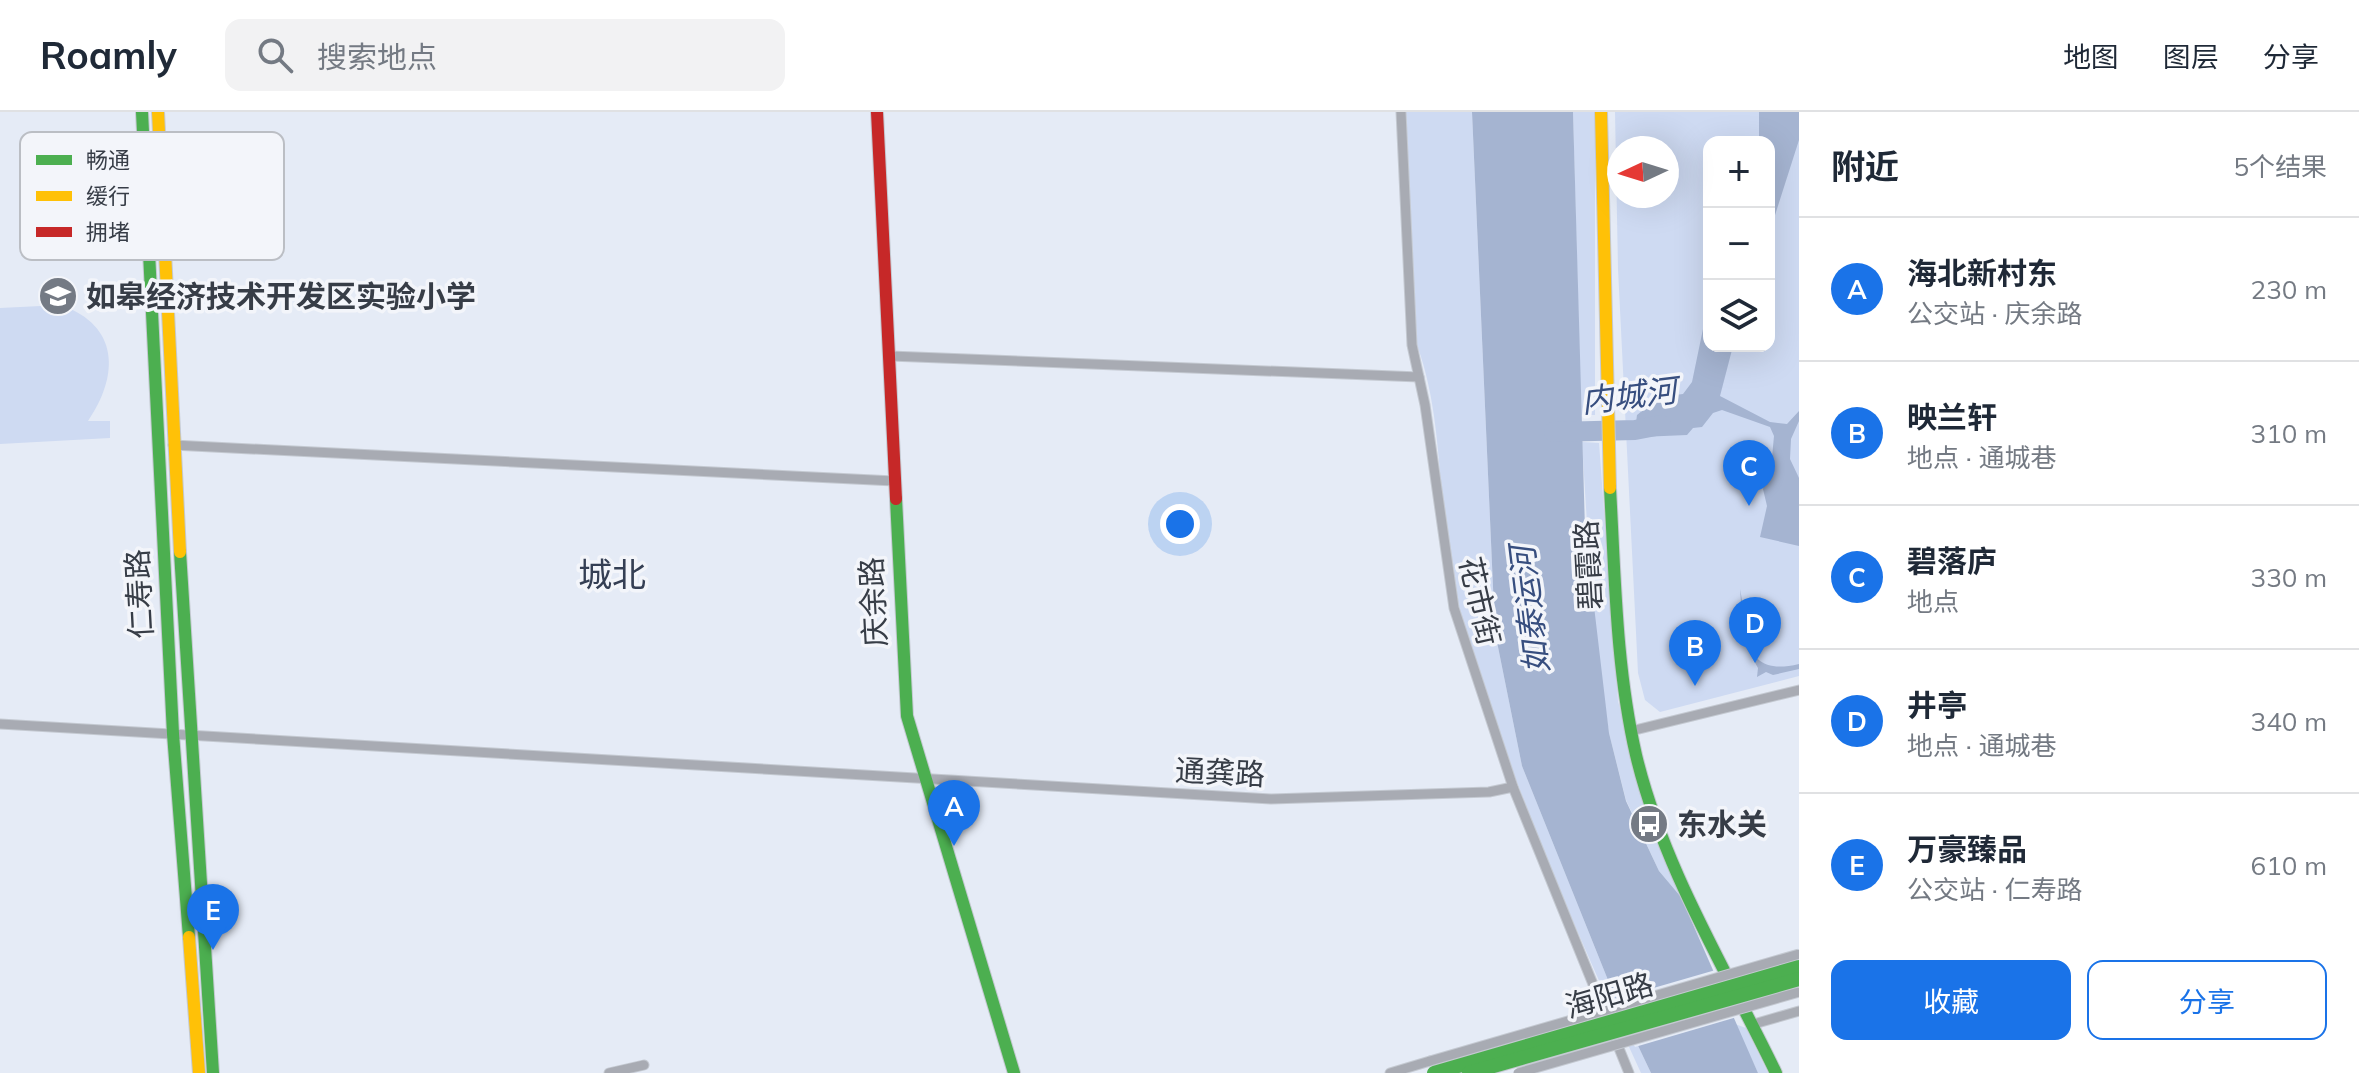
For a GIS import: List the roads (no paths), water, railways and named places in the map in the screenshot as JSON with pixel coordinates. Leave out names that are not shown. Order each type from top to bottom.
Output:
[{"type":"main road","name":"仁寿路","points":[[142,112],[143,132]]},
{"type":"main road","name":"仁寿路","points":[[158,112],[159,132]]},
{"type":"main road","name":"庆余路","points":[[877,112],[904,696],[923,779],[1014,1073]]},
{"type":"main road","name":"碧霞路","points":[[1601,112],[1607,442],[1618,636],[1631,731],[1644,785],[1669,856],[1776,1073]]},
{"type":"main road","name":"仁寿路","points":[[149,260],[173,734],[199,1073]]},
{"type":"main road","name":"仁寿路","points":[[165,260],[190,735],[213,1073]]},
{"type":"main road","name":"海阳路","points":[[1432,1067],[1799,967]]},
{"type":"main road","name":"海阳路","points":[[1469,1073],[1799,979]]},
{"type":"street","name":"花市街","points":[[1401,112],[1412,345],[1454,608],[1513,787],[1629,1073]]},
{"type":"street","points":[[890,356],[1419,377]]},
{"type":"street","points":[[173,445],[894,481]]},
{"type":"street","points":[[1631,731],[1799,690]]},
{"type":"street","name":"通龚路","points":[[0,724],[1271,799],[1489,792],[1513,787]]},
{"type":"street","points":[[1390,1073],[1432,1067],[1799,954]]},
{"type":"street","points":[[1518,1073],[1799,992]]},
{"type":"street","points":[[1754,1024],[1799,1011]]},
{"type":"street","points":[[609,1073],[644,1065]]},
{"type":"water","name":"如泰运河","points":[[1472,112],[1573,112],[1585,530],[1609,733],[1626,801],[1659,871],[1681,897],[1758,1073],[1651,1073],[1614,995],[1522,766],[1495,632]]},
{"type":"water","points":[[1759,112],[1799,112],[1799,140],[1775,215],[1775,136],[1759,136]]},
{"type":"water","points":[[1703,329],[1703,352],[1731,352],[1720,396],[1770,422],[1787,424],[1799,411],[1799,421],[1791,439],[1790,459],[1799,478],[1799,546],[1760,537],[1767,506],[1763,489],[1771,468],[1774,436],[1770,427],[1722,410],[1713,413],[1702,427],[1693,428],[1687,435],[1640,437],[1635,430],[1637,415],[1659,397],[1683,394],[1692,382]]},
{"type":"water","points":[[1740,589],[1747,635],[1757,658],[1780,667],[1799,664],[1799,669],[1773,675],[1766,672],[1757,677],[1758,668],[1744,643]]},
{"type":"waterway","name":"内城河","points":[[1554,432],[1635,430],[1661,425]]},
{"type":"place","name":"如皋经济技术开发区实验小学","points":[[58,296]]},
{"type":"place","name":"碧落庐","points":[[1749,506]]},
{"type":"place","name":"井亭","points":[[1755,663]]},
{"type":"place","name":"映兰轩","points":[[1695,686]]},
{"type":"place","name":"东水关","points":[[1649,824]]},
{"type":"place","name":"海北新村东","points":[[954,846]]},
{"type":"place","name":"万豪臻品","points":[[213,950]]},
{"type":"district","name":"城北","points":[[612,574]]}]
